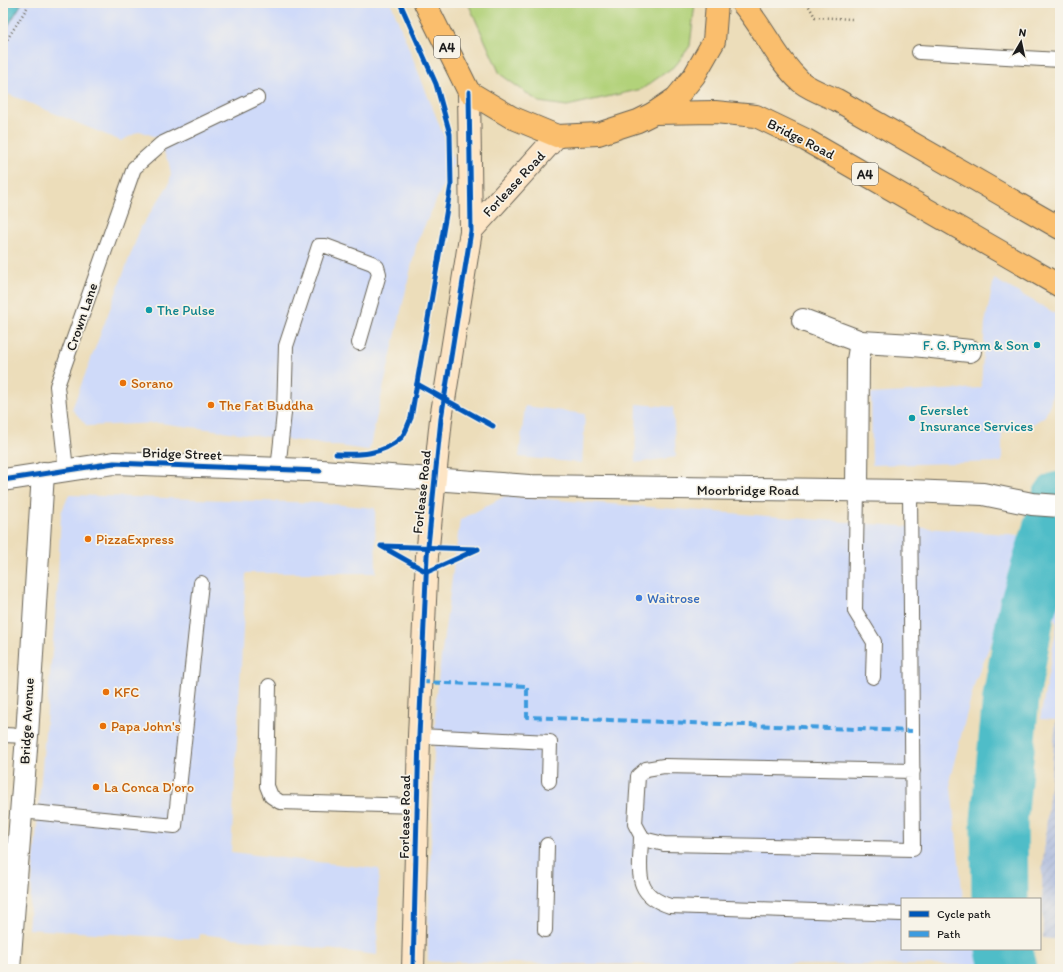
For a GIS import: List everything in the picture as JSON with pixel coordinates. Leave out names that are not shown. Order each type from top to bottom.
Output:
[{"type":"main road","name":"A4","points":[[425,3],[469,92],[510,117],[557,136],[598,134],[638,121],[654,113],[676,98],[694,76],[714,41],[717,3]]},
{"type":"main road","points":[[742,3],[750,12],[779,58],[802,83],[837,100],[1060,228]]},
{"type":"main road","name":"Bridge Road","points":[[654,113],[714,112],[756,116],[806,140],[1060,286]]},
{"type":"street","name":"Forlease Road","points":[[413,969],[419,736],[427,556],[441,419],[470,231],[469,92]]},
{"type":"street","name":"Forlease Road","points":[[470,231],[557,136]]},
{"type":"street","points":[[803,320],[861,342],[913,344],[970,351]]},
{"type":"street","points":[[857,490],[858,360],[861,342]]},
{"type":"street","name":"Bridge Street","points":[[3,480],[114,463],[278,470],[435,480]]},
{"type":"street","name":"Bridge Avenue","points":[[9,969],[8,919],[21,811],[27,736],[43,473]]},
{"type":"street","name":"Moorbridge Road","points":[[435,480],[529,486],[857,490],[983,494],[1032,504],[1060,506]]},
{"type":"lane","points":[[919,52],[1060,60]]},
{"type":"lane","name":"Crown Lane","points":[[66,470],[57,386],[134,168],[161,144],[257,98]]},
{"type":"lane","points":[[278,470],[284,413],[286,346],[319,246],[333,249],[372,263],[377,267],[379,274],[359,344]]},
{"type":"lane","points":[[857,490],[855,611],[874,642],[873,677]]},
{"type":"lane","points":[[910,491],[913,771],[913,849],[664,844],[643,839],[635,824],[638,776],[646,769],[664,766],[913,771]]},
{"type":"lane","points":[[21,811],[175,826],[201,583]]},
{"type":"lane","points":[[269,686],[267,786],[271,796],[280,802],[417,806]]},
{"type":"lane","points":[[3,735],[27,736]]},
{"type":"lane","points":[[419,736],[550,742],[549,781]]},
{"type":"lane","points":[[641,835],[640,884],[646,893],[656,902],[670,906],[901,914]]},
{"type":"lane","points":[[545,930],[547,845]]},
{"type":"path","points":[[3,46],[30,3]]},
{"type":"path","points":[[807,3],[815,17],[852,19]]},
{"type":"shaded area","points":[[17,3],[391,3],[454,162],[417,242],[369,450],[160,423],[87,426],[72,409],[141,227],[169,184],[171,175],[169,163],[156,137],[140,131],[121,141],[3,92],[3,25]]},
{"type":"shaded area","points":[[994,279],[1060,316],[1060,362],[1050,405],[1045,416],[1033,424],[1002,433],[1002,462],[872,465],[871,394],[981,388],[985,323]]},
{"type":"shaded area","points":[[637,404],[673,407],[676,457],[635,463]]},
{"type":"shaded area","points":[[525,406],[585,414],[582,463],[519,457]]},
{"type":"shaded area","points":[[69,495],[321,503],[375,508],[376,573],[246,573],[231,852],[379,869],[377,955],[200,934],[199,939],[28,929],[57,595],[61,513]]},
{"type":"shaded area","points":[[505,496],[1019,535],[1013,590],[975,682],[950,778],[963,898],[901,898],[901,950],[976,950],[981,965],[557,964],[428,961],[436,694],[460,520]]},
{"type":"shaded area","points":[[1058,548],[1060,548],[1060,719],[1056,720],[1040,719],[1057,625],[1049,599]]},
{"type":"shaded area","points":[[1060,719],[1060,940],[1043,938],[1042,873],[1056,720]]},
{"type":"green space","points":[[468,3],[695,3],[690,46],[676,65],[642,89],[567,106],[539,102],[500,74]]},
{"type":"water","points":[[3,3],[22,3],[3,34]]},
{"type":"waterway","points":[[1000,898],[999,821],[1011,698],[1027,609],[1060,500]]},
{"type":"waterway","points":[[1004,950],[1009,969]]},
{"type":"marked path","points":[[421,682],[527,686],[527,717],[912,731]]},
{"type":"cycle path","points":[[336,454],[362,454],[378,451],[394,444],[401,438],[407,428],[411,418],[451,185],[450,134],[436,84],[400,3]]},
{"type":"cycle path","points":[[413,969],[419,736],[427,556],[441,419],[471,231],[469,92]]},
{"type":"cycle path","points":[[417,384],[493,426]]},
{"type":"cycle path","points":[[3,480],[114,463],[320,471]]},
{"type":"cycle path","points":[[381,546],[427,572],[478,549]]},
{"type":"cycle path","points":[[383,546],[475,549]]},
{"type":"place","name":"The Pulse","points":[[149,310]]},
{"type":"place","name":"F. G. Pymm & Son","points":[[1037,345]]},
{"type":"place","name":"Sorano","points":[[123,383]]},
{"type":"place","name":"The Fat Buddha","points":[[211,405]]},
{"type":"place","name":"Everslet Insurance Services","points":[[912,418]]},
{"type":"place","name":"PizzaExpress","points":[[88,539]]},
{"type":"place","name":"Waitrose","points":[[639,598]]},
{"type":"place","name":"KFC","points":[[106,692]]},
{"type":"place","name":"Papa John's","points":[[103,726]]},
{"type":"place","name":"La Conca D'oro","points":[[96,787]]}]
